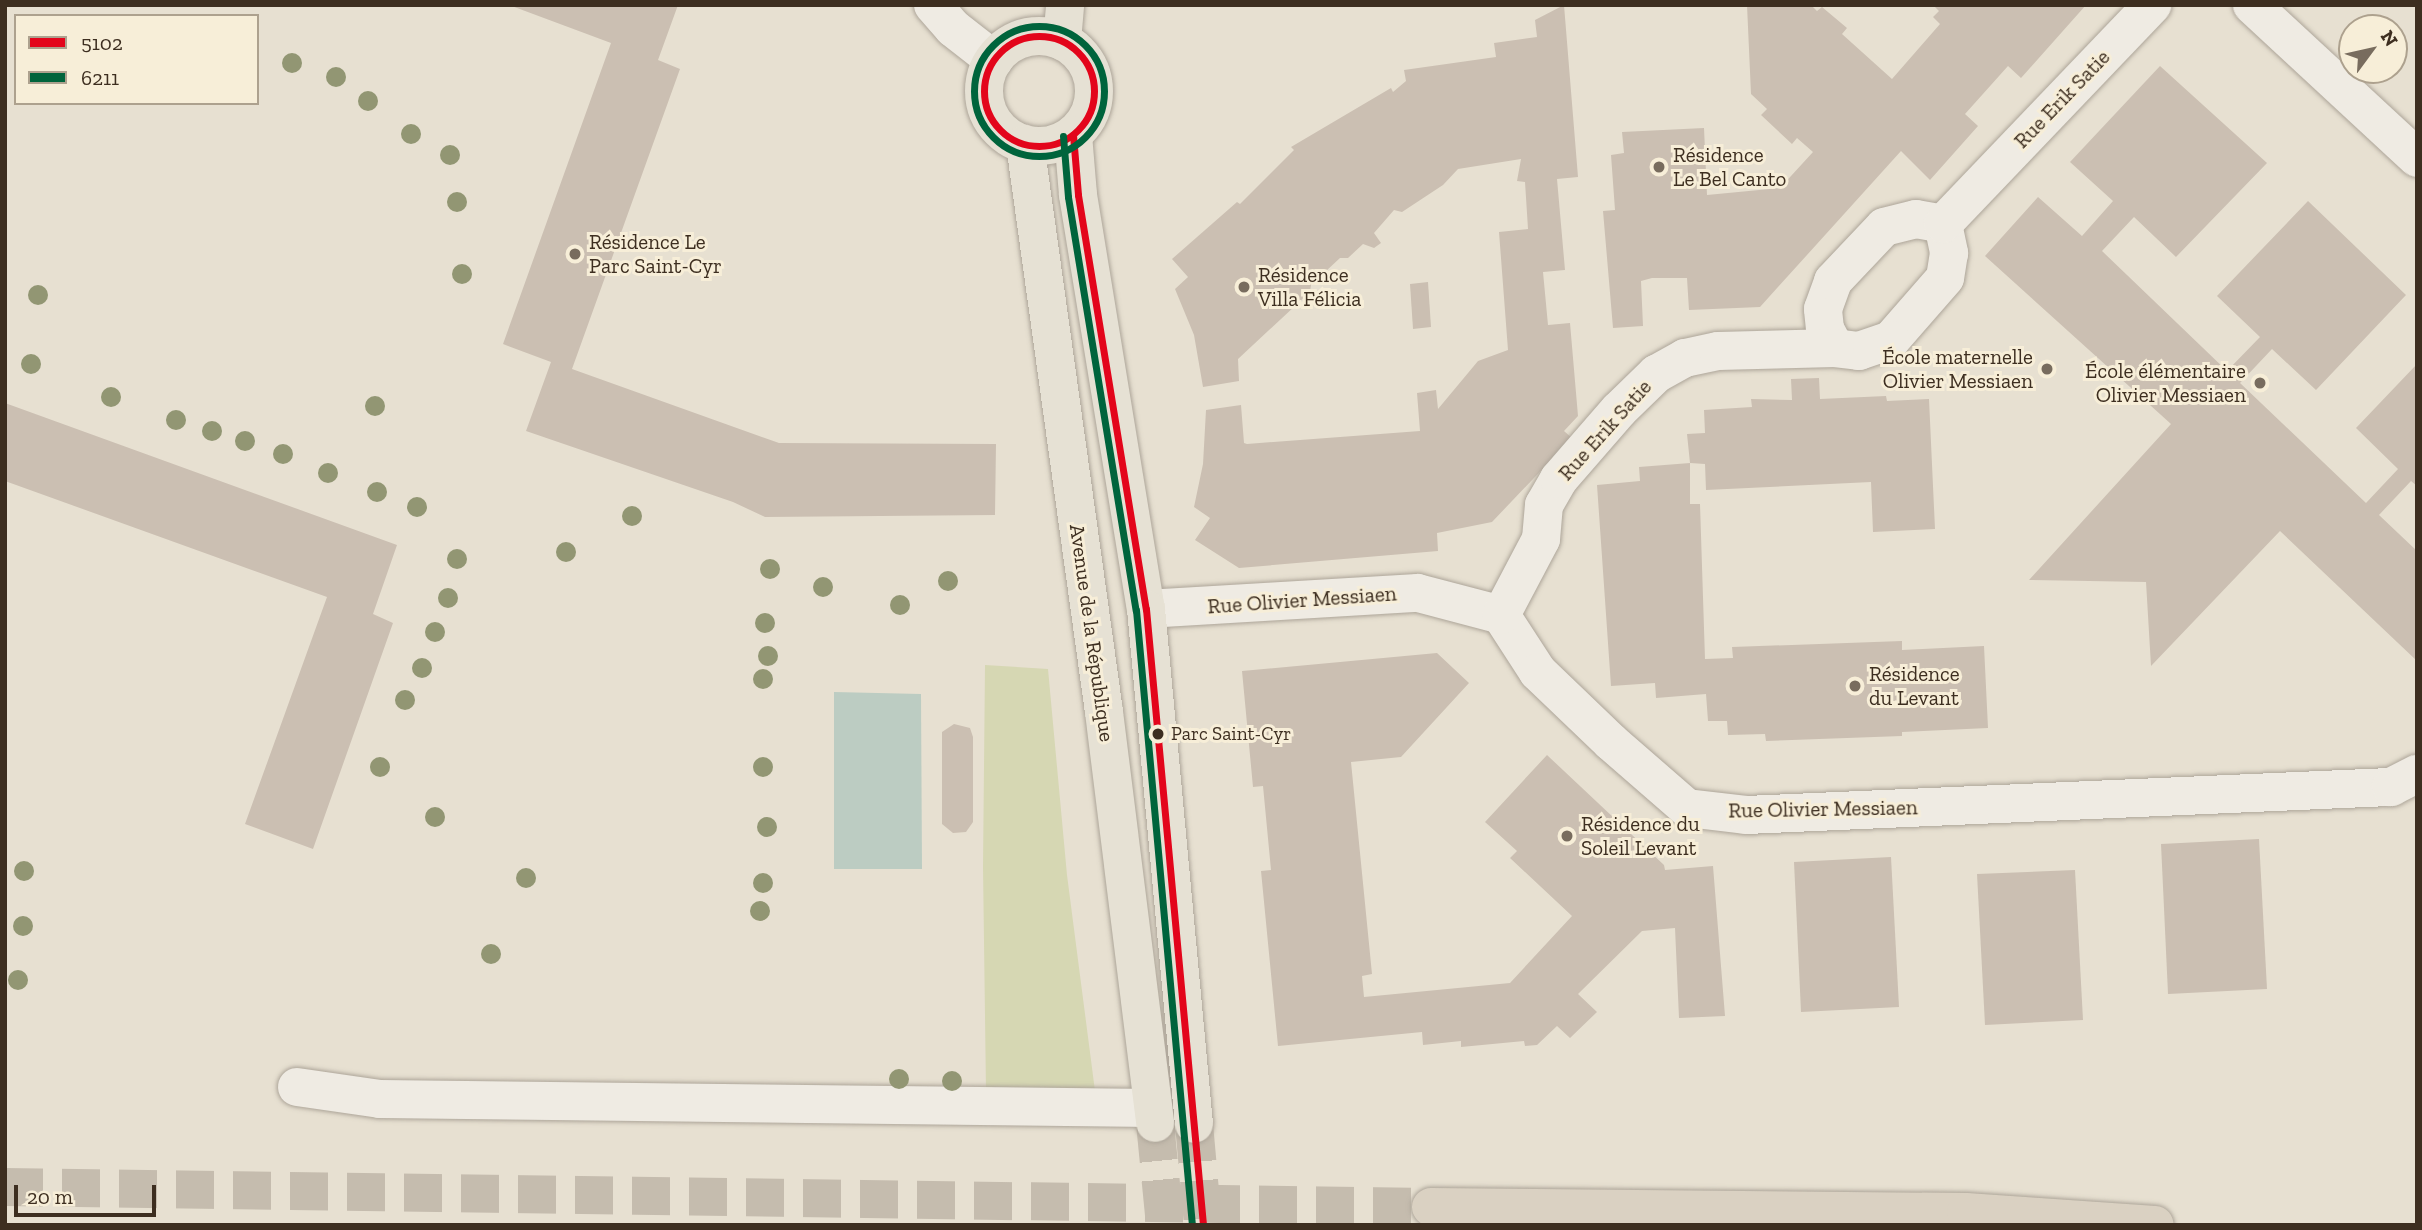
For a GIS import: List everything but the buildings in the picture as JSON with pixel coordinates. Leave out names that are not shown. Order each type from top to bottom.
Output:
[{"type":"highway","points":[[1430,1207],[1966,1212],[2155,1225]]},
{"type":"main road","points":[[1063,23],[1077,52],[1089,67],[1094,85],[1093,104],[1086,121],[1073,135],[1049,145],[1025,144],[995,125],[987,110],[986,75],[994,60],[1007,46],[1024,38],[1044,36],[1063,23]]},
{"type":"main road","points":[[1073,135],[1078,195],[1146,610],[1194,1124]]},
{"type":"main road","name":"Avenue de la République","points":[[1025,144],[1154,1116]]},
{"type":"main road","points":[[1058,386],[1085,425],[1106,558],[1127,591],[1146,610]]},
{"type":"street","points":[[933,5],[953,28],[994,60]]},
{"type":"street","name":"Rue Erik Satie","points":[[1501,615],[1541,539],[1544,505],[1559,479],[1619,410],[1656,374],[1685,358],[1718,351],[1835,348],[1859,351],[1891,340],[1945,278],[1949,253],[1943,224],[2152,5]]},
{"type":"street","points":[[2252,5],[2417,158]]},
{"type":"street","points":[[1835,348],[1825,329],[1823,309],[1833,281],[1884,227],[1916,219],[1943,224]]},
{"type":"street","name":"Rue Olivier Messiaen","points":[[1146,610],[1418,593],[1501,615],[1538,672],[1611,742],[1687,808],[1746,815],[2391,788],[2417,774]]},
{"type":"street","points":[[297,1087],[380,1099],[1154,1116]]},
{"type":"green space","points":[[985,665],[1048,669],[1067,875],[1095,1091],[986,1091],[983,867]]},
{"type":"shaded area","points":[[834,692],[921,694],[922,869],[834,869]]},
{"type":"tunnel","points":[[1155,1123],[1165,1225]]},
{"type":"tunnel","points":[[1194,1124],[1203,1225]]},
{"type":"tunnel","points":[[5,1187],[1431,1207]]},
{"type":"transit line","name":"6211","points":[[1039,26],[1064,31],[1085,45],[1099,66],[1104,91],[1099,116],[1085,137],[1064,151],[1039,156],[1014,151],[993,137],[979,116],[974,91],[979,66],[993,45],[1014,31],[1039,26]]},
{"type":"transit line","name":"5102","points":[[1039,36],[1060,40],[1078,52],[1090,70],[1094,91],[1090,112],[1078,130],[1060,142],[1039,146],[1018,142],[1000,130],[988,112],[984,91],[988,70],[1000,52],[1018,40],[1039,36]]},
{"type":"transit line","name":"5102","points":[[1073,135],[1078,195],[1146,609],[1203,1225]]},
{"type":"transit line","name":"6211","points":[[1063,136],[1068,197],[1136,610],[1192,1225]]},
{"type":"place","name":"Résidence Le Bel Canto","points":[[1659,167]]},
{"type":"place","name":"Résidence Le Parc Saint-Cyr","points":[[575,254]]},
{"type":"place","name":"Résidence Villa Félicia","points":[[1244,287]]},
{"type":"place","name":"École maternelle Olivier Messiaen","points":[[2047,369]]},
{"type":"place","name":"École élémentaire Olivier Messiaen","points":[[2260,383]]},
{"type":"place","name":"Résidence du Levant","points":[[1855,686]]},
{"type":"place","name":"Parc Saint-Cyr","points":[[1158,734]]},
{"type":"place","name":"Résidence du Soleil Levant","points":[[1567,836]]}]
